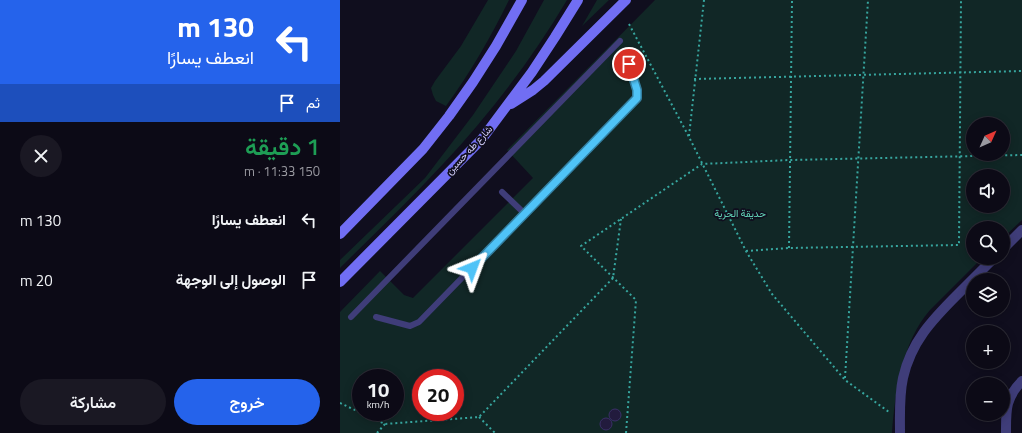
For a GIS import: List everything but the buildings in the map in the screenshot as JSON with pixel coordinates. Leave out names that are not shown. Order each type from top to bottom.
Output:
[{"type":"main road","points":[[340,234],[423,149],[436,133],[473,82],[496,46],[522,0]]},
{"type":"main road","name":"شارع طه حسين","points":[[340,282],[482,139],[532,72],[578,0]]},
{"type":"main road","points":[[507,106],[533,90],[544,81],[626,0]]},
{"type":"street","points":[[1010,244],[1020,237]]},
{"type":"street","points":[[900,433],[900,396],[903,377],[917,342],[927,326],[987,265]]},
{"type":"street","points":[[1006,433],[1006,412],[1008,403],[1013,391],[1022,381]]},
{"type":"lane","points":[[352,317],[620,41]]},
{"type":"lane","points":[[376,317],[410,326],[419,322],[637,98],[637,90],[629,64]]},
{"type":"lane","points":[[502,192],[524,214]]},
{"type":"path","points":[[689,137],[694,79],[704,0]]},
{"type":"path","points":[[789,248],[792,0]]},
{"type":"path","points":[[845,380],[868,0]]},
{"type":"path","points":[[746,251],[789,248],[959,245],[961,0]]},
{"type":"path","points":[[629,24],[689,137],[746,251],[772,294],[845,380],[900,420]]},
{"type":"path","points":[[694,79],[1022,70]]},
{"type":"path","points":[[626,433],[636,300],[581,246],[702,164],[790,160],[1022,155]]},
{"type":"path","points":[[340,403],[385,424],[479,417],[613,278],[621,219]]},
{"type":"path","points":[[479,417],[495,433]]},
{"type":"path","points":[[377,433],[385,424]]},
{"type":"green space","points":[[488,0],[509,0],[480,54],[446,106],[436,101],[431,88],[461,46]]},
{"type":"green space","points":[[544,0],[567,0],[554,22],[510,85],[494,106],[443,164],[340,268],[340,260],[425,178],[473,115],[516,51]]},
{"type":"green space","points":[[597,0],[609,0],[582,26]]},
{"type":"green space","name":"حديقة الحرية","points":[[655,0],[1022,0],[1022,220],[1010,231],[1010,221],[966,221],[966,265],[975,265],[930,310],[920,323],[913,337],[906,352],[898,385],[892,433],[340,433],[340,312],[380,271],[404,295],[413,298],[533,178],[507,150]]},
{"type":"route","points":[[472,268],[637,98],[637,90],[629,64]]}]
